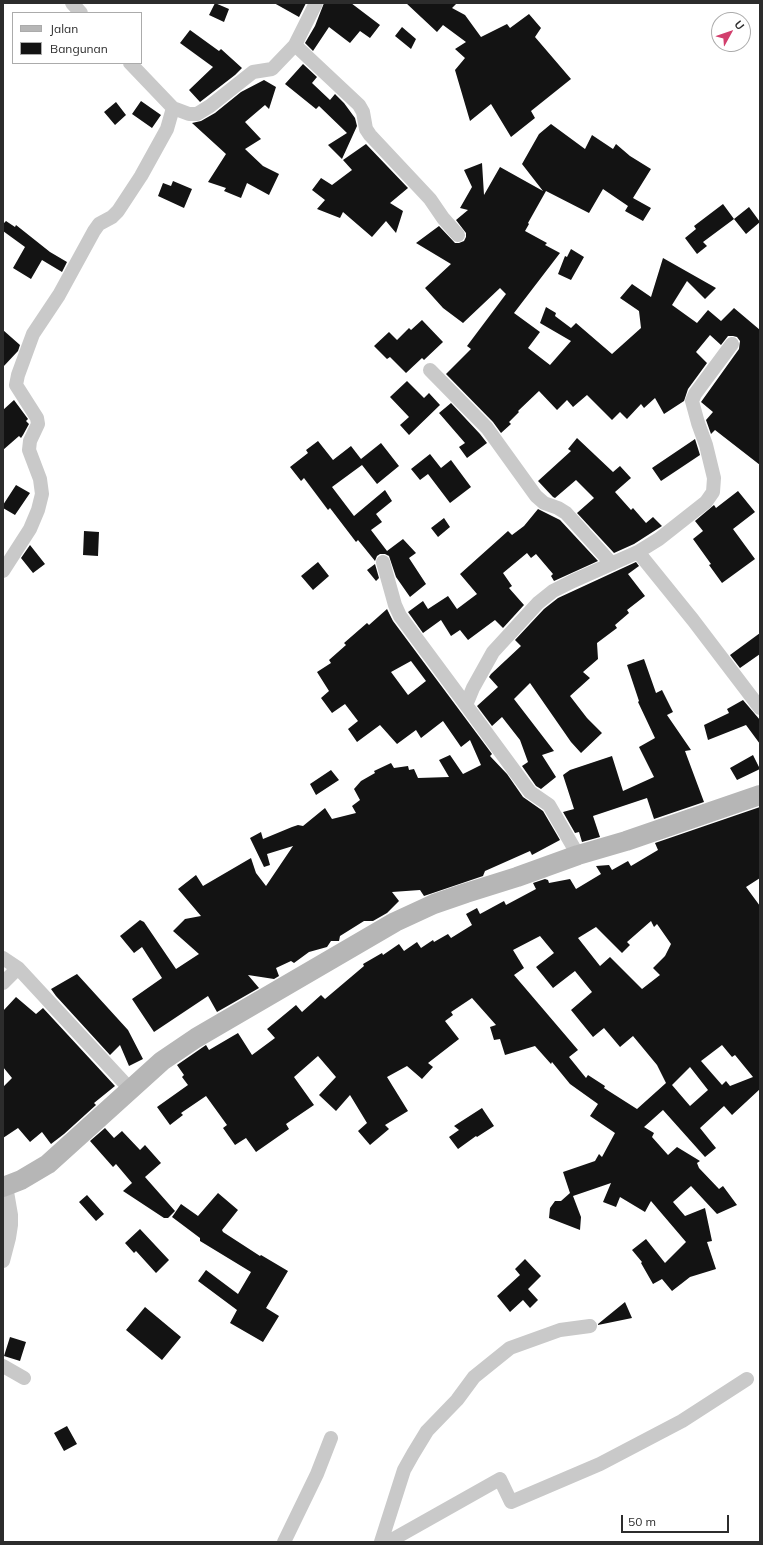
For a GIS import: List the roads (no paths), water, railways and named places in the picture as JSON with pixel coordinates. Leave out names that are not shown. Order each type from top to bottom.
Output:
[{"type":"main road","points":[[5,1187],[21,1180],[48,1164],[130,1089],[162,1062],[196,1038],[395,922],[434,904],[760,795]]},
{"type":"street","points":[[72,3],[80,12]]},
{"type":"street","points":[[131,64],[173,108],[189,114],[199,114],[254,72],[272,69],[296,45],[316,3]]},
{"type":"street","points":[[296,45],[359,105],[363,112],[366,129],[370,135],[430,199],[443,218],[458,235]]},
{"type":"street","points":[[3,571],[30,529],[38,510],[42,494],[40,479],[29,450],[30,441],[38,424],[37,418],[17,388],[16,380],[18,374],[33,334],[60,295],[94,230],[99,224],[112,217],[118,211],[141,176],[167,129],[173,108]]},
{"type":"street","points":[[466,705],[473,688],[493,652],[538,603],[553,591],[572,581],[638,552],[706,502],[713,492],[714,478],[706,445],[692,401],[695,394],[732,344]]},
{"type":"street","points":[[430,370],[487,428],[536,496],[544,502],[566,513],[612,564]]},
{"type":"street","points":[[638,552],[693,620],[760,708]]},
{"type":"street","points":[[383,562],[395,605],[400,616],[530,792],[549,805],[578,855]]},
{"type":"street","points":[[3,958],[18,968],[130,1089]]},
{"type":"street","points":[[3,983],[18,968]]},
{"type":"street","points":[[3,1261],[11,1225],[11,1215],[5,1187]]},
{"type":"street","points":[[381,1542],[404,1470],[413,1454],[427,1430],[457,1400],[474,1377],[510,1348],[560,1330],[590,1326]]},
{"type":"street","points":[[3,1366],[24,1378]]},
{"type":"street","points":[[388,1542],[500,1479],[511,1502],[600,1464],[682,1421],[747,1378]]},
{"type":"street","points":[[284,1542],[318,1474],[331,1438]]}]
